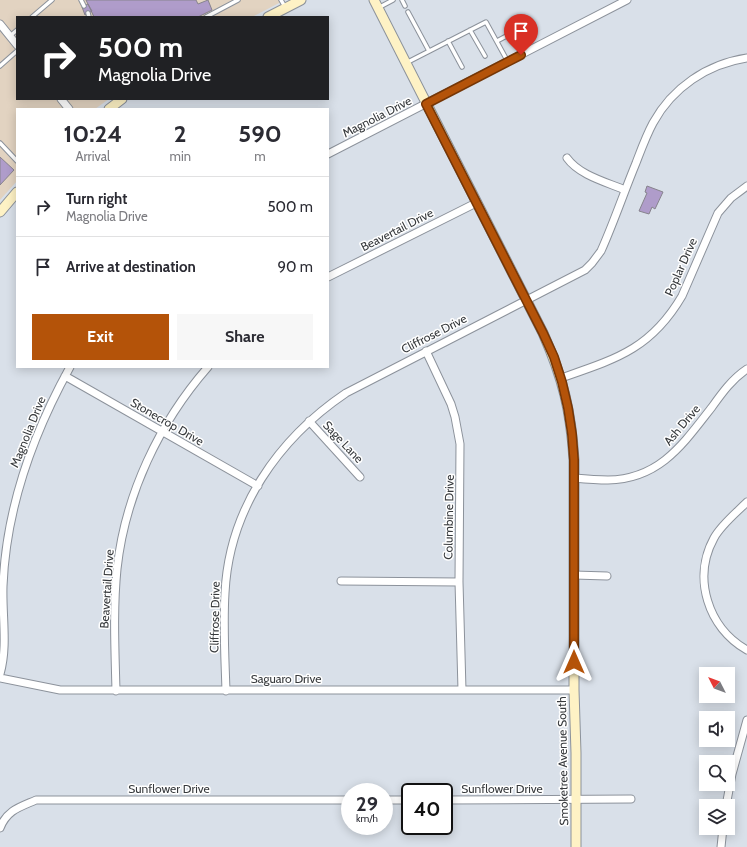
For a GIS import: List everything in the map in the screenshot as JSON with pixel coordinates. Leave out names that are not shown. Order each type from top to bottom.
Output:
[{"type":"street","points":[[269,16],[283,4],[301,0]]},
{"type":"street","name":"Magnolia Drive","points":[[329,153],[627,0]]},
{"type":"street","name":"Smoketree Avenue South","points":[[376,4],[546,339],[561,378],[572,434],[574,478],[576,847]]},
{"type":"street","points":[[0,24],[16,44]]},
{"type":"street","name":"Cliffrose Drive","points":[[226,691],[225,593],[228,571],[238,528],[246,508],[258,486],[281,451],[309,421],[328,405],[346,393],[581,272],[592,263],[603,246],[652,124],[671,98],[687,83],[705,72],[725,63],[747,58]]},
{"type":"street","points":[[62,100],[68,108]]},
{"type":"street","points":[[110,108],[121,100]]},
{"type":"street","points":[[567,158],[581,171],[625,190]]},
{"type":"street","name":"Poplar Drive","points":[[561,378],[622,356],[642,342],[660,326],[682,296],[718,213],[731,198],[747,186]]},
{"type":"street","points":[[0,212],[16,193]]},
{"type":"street","name":"Beavertail Drive","points":[[329,276],[476,203]]},
{"type":"street","name":"Columbine Drive","points":[[426,351],[449,398],[458,430],[460,457],[459,582],[462,690]]},
{"type":"street","name":"Magnolia Drive","points":[[0,674],[4,646],[3,586],[6,548],[13,510],[23,473],[36,436],[69,368]]},
{"type":"street","name":"Beavertail Drive","points":[[116,691],[115,598],[122,539],[129,510],[139,481],[162,432],[180,402],[207,368]]},
{"type":"street","name":"Ash Drive","points":[[574,478],[608,480],[642,473],[657,466],[671,456],[683,444],[729,385],[737,376],[747,369]]},
{"type":"street","name":"Stonecrop Drive","points":[[65,376],[258,486]]},
{"type":"street","name":"Sage Lane","points":[[309,421],[360,477]]},
{"type":"street","points":[[747,502],[717,533],[706,559],[704,580],[707,600],[715,620],[728,636],[747,650]]},
{"type":"street","points":[[574,575],[607,576]]},
{"type":"street","points":[[341,581],[459,582]]},
{"type":"street","name":"Saguaro Drive","points":[[0,678],[60,690],[574,690]]},
{"type":"street","points":[[727,799],[735,761],[747,720]]},
{"type":"street","name":"Sunflower Drive","points":[[453,800],[631,799]]},
{"type":"street","name":"Sunflower Drive","points":[[0,828],[3,821],[15,808],[36,800],[341,800]]},
{"type":"street","points":[[721,847],[722,835]]},
{"type":"lane","points":[[33,16],[52,0]]},
{"type":"lane","points":[[81,0],[84,6]]},
{"type":"lane","points":[[208,16],[238,0]]},
{"type":"lane","points":[[376,4],[393,0]]},
{"type":"lane","points":[[402,0],[405,6]]},
{"type":"lane","points":[[408,12],[429,51]]},
{"type":"lane","points":[[406,63],[486,22],[508,62]]},
{"type":"lane","points":[[497,41],[531,23]]},
{"type":"lane","points":[[470,30],[484,56]]},
{"type":"lane","points":[[10,36],[16,31]]},
{"type":"lane","points":[[448,41],[462,67]]},
{"type":"lane","points":[[0,66],[16,52]]},
{"type":"lane","points":[[0,143],[16,160]]},
{"type":"shaded area","points":[[0,0],[285,0],[254,16],[16,16],[16,100],[108,100],[96,108],[16,108],[16,182],[0,200]]},
{"type":"building","points":[[86,0],[196,0],[198,4],[208,0],[212,10],[200,16],[94,16]]},
{"type":"building","points":[[88,4],[92,11],[85,15],[82,7]]},
{"type":"building","points":[[0,157],[14,170],[0,185]]},
{"type":"building","points":[[647,186],[663,192],[655,209],[652,207],[649,214],[639,211],[647,193],[645,192]]},
{"type":"route","points":[[521,55],[426,104],[543,333],[554,357],[562,382],[570,420],[574,460],[574,662]]}]
